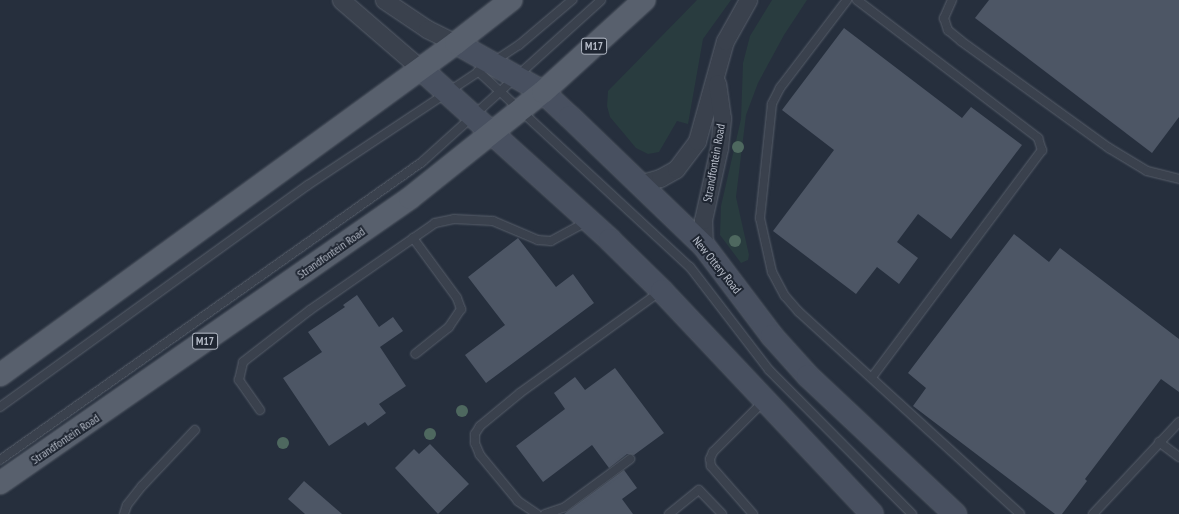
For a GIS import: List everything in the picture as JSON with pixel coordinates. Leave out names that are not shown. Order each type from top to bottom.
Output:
[{"type":"main road","points":[[0,375],[456,44],[510,0]]},
{"type":"main road","name":"Strandfontein Road","points":[[0,483],[410,198],[544,92],[644,0]]},
{"type":"main road","name":"New Ottery Road","points":[[456,44],[485,66],[517,76],[544,92],[704,246],[772,336],[808,376],[955,514]]},
{"type":"main road","points":[[421,69],[492,132],[662,291],[872,514]]},
{"type":"street","points":[[341,0],[421,69]]},
{"type":"street","points":[[384,0],[427,29],[456,44]]},
{"type":"street","name":"Strandfontein Road","points":[[639,184],[660,178],[676,169],[688,156],[697,141],[716,79],[725,41],[748,0]]},
{"type":"street","name":"Strandfontein Road","points":[[704,246],[703,220],[719,148],[722,118],[716,79]]},
{"type":"lane","points":[[0,407],[308,185],[485,66],[519,45],[572,0]]},
{"type":"lane","points":[[0,460],[422,162],[601,0]]},
{"type":"lane","points":[[847,0],[780,88],[772,104],[760,218],[772,272],[785,296],[799,312],[872,377],[1020,514]]},
{"type":"lane","points":[[857,0],[1038,138],[1042,150],[872,377]]},
{"type":"lane","points":[[952,0],[944,18],[948,30],[961,41],[1109,148],[1147,171],[1179,179]]},
{"type":"lane","points":[[485,66],[501,91],[690,267],[768,370],[912,514]]},
{"type":"lane","points":[[260,410],[239,380],[243,362],[310,310],[436,223],[472,218],[493,221],[538,240],[551,241],[588,221]]},
{"type":"lane","points":[[413,238],[457,298],[461,309],[449,328],[415,354]]},
{"type":"lane","points":[[537,514],[518,501],[480,455],[475,443],[475,434],[480,426],[520,393],[662,291]]},
{"type":"lane","points":[[753,514],[711,466],[710,459],[713,452],[764,401]]},
{"type":"lane","points":[[1093,514],[1179,422]]},
{"type":"lane","points":[[124,514],[127,505],[142,486],[195,430]]},
{"type":"lane","points":[[1160,442],[1179,457]]},
{"type":"lane","points":[[545,514],[564,507],[630,459]]},
{"type":"lane","points":[[669,514],[698,490],[722,514]]},
{"type":"shaded area","points":[[697,0],[731,0],[703,39],[688,124],[677,121],[659,152],[648,154],[636,148],[610,117],[607,106],[608,91]]},
{"type":"shaded area","points":[[772,0],[807,0],[784,35],[758,83],[746,115],[736,197],[749,255],[748,260],[741,263],[720,235],[721,206],[741,119],[743,63],[750,36]]},
{"type":"building","points":[[989,0],[1179,0],[1179,117],[1152,153],[975,18]]},
{"type":"building","points":[[844,28],[962,118],[971,107],[1022,145],[951,239],[918,214],[897,242],[918,258],[899,284],[877,267],[856,294],[773,231],[834,150],[782,110]]},
{"type":"building","points":[[1014,234],[1049,262],[1060,248],[1179,339],[1179,392],[1161,379],[1085,479],[1087,481],[1062,514],[1055,514],[913,406],[926,388],[908,373]]},
{"type":"building","points":[[518,238],[556,287],[573,274],[594,303],[486,383],[465,355],[505,325],[468,277]]},
{"type":"building","points":[[357,295],[379,327],[393,317],[403,331],[380,347],[406,386],[379,404],[386,413],[368,426],[365,422],[329,446],[283,378],[322,352],[308,332],[345,307],[343,305]]},
{"type":"building","points":[[615,368],[664,433],[634,455],[627,454],[609,468],[592,445],[543,482],[516,446],[565,409],[554,393],[575,377],[585,390]]},
{"type":"building","points":[[430,444],[469,484],[438,514],[395,468],[414,449],[419,454]]},
{"type":"building","points":[[624,470],[637,488],[622,499],[633,514],[564,514]]},
{"type":"building","points":[[304,481],[342,514],[305,514],[288,499]]}]
